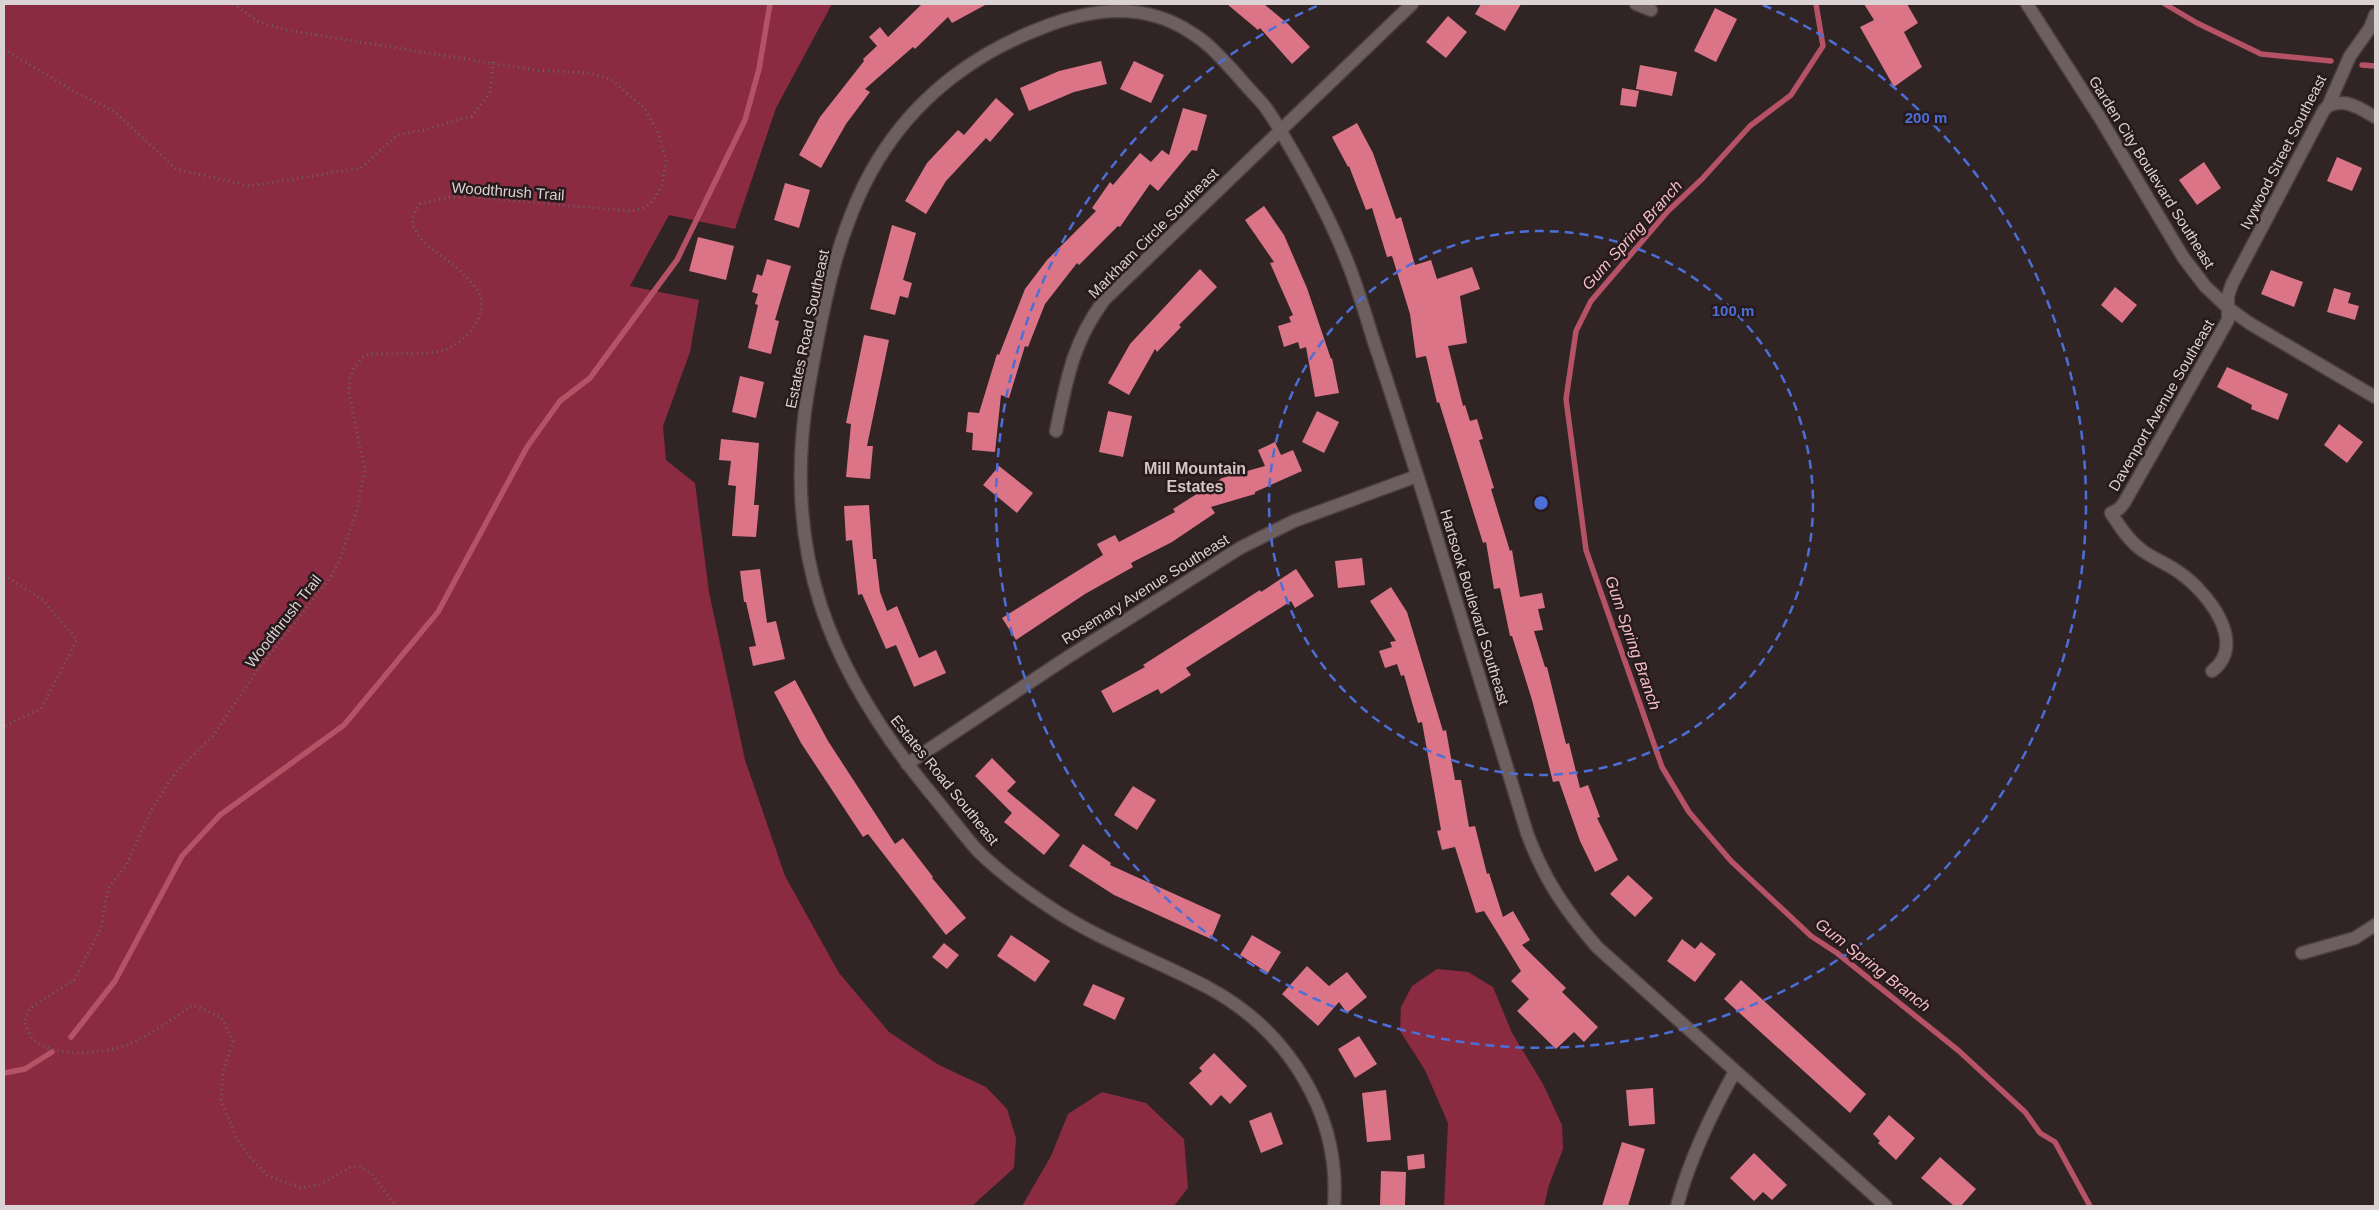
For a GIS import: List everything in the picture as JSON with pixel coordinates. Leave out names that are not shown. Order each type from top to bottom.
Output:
[{"type":"street","points":[[1280,131],[1412,4]]},
{"type":"street","points":[[1636,4],[1651,10]]},
{"type":"street","name":"Garden City Boulevard Southeast","points":[[2027,4],[2100,118],[2183,257],[2205,286],[2227,307],[2375,397]]},
{"type":"street","name":"Estates Road Southeast","points":[[1280,131],[1266,107],[1209,45],[1189,30],[1166,19],[1142,12],[1117,10],[1073,16],[1038,28],[1001,46],[967,66],[935,90],[909,117],[883,152],[865,184],[850,218],[831,283],[804,419],[800,472],[803,525],[811,577],[825,621],[860,696],[907,764],[979,851],[1014,882],[1052,909],[1092,932],[1209,988],[1236,1005],[1261,1026],[1284,1050],[1299,1071],[1323,1117],[1334,1169],[1334,1206]]},
{"type":"street","name":"Ivywood Street Southeast","points":[[2227,307],[2232,284],[2324,110],[2328,106],[2350,56],[2373,29],[2375,15]]},
{"type":"street","points":[[2328,106],[2337,102],[2347,102],[2375,117]]},
{"type":"street","name":"Markham Circle Southeast","points":[[1056,431],[1071,362],[1081,337],[1104,300],[1280,131]]},
{"type":"street","name":"Hartsook Boulevard Southeast","points":[[1280,131],[1308,178],[1346,260],[1417,476],[1527,833],[1537,860],[1553,891],[1569,914],[1597,947],[1886,1206]]},
{"type":"street","name":"Davenport Avenue Southeast","points":[[2212,671],[2221,662],[2227,640],[2224,628],[2211,605],[2197,587],[2180,573],[2143,551],[2130,540],[2111,513],[2119,509],[2124,503],[2228,320],[2227,307]]},
{"type":"street","name":"Rosemary Avenue Southeast","points":[[907,764],[1060,662],[1240,548],[1294,521],[1417,476]]},
{"type":"street","points":[[2302,953],[2355,938],[2375,925]]},
{"type":"street","points":[[1677,1206],[1691,1161],[1709,1119],[1735,1071]]},
{"type":"path","name":"Woodthrush Trail","points":[[233,4],[259,22],[286,30],[343,41],[493,62],[534,70],[588,73],[611,79],[645,109],[659,134],[666,161],[662,186],[652,202],[644,208],[631,211],[474,197],[449,197],[420,204],[414,212],[412,221],[416,232],[433,251],[463,274],[480,294],[480,311],[477,322],[457,344],[440,351],[371,354],[363,357],[354,368],[350,378],[349,393],[365,470],[357,510],[340,560],[318,596],[256,672],[213,736],[175,773],[157,802],[126,866],[108,888],[101,928],[74,980],[30,1008],[24,1022],[33,1038],[55,1051],[88,1053],[126,1045],[164,1025],[193,1005],[221,1017],[233,1041],[223,1072],[221,1101],[237,1139],[248,1155],[268,1176],[301,1188],[319,1185],[351,1167],[361,1167],[372,1174],[396,1206]]},
{"type":"path","points":[[4,49],[76,93],[114,111],[176,169],[250,186],[361,168],[397,135],[424,130],[472,116],[490,92],[493,62]]},
{"type":"path","points":[[4,574],[43,600],[77,640],[40,710],[4,726]]},
{"type":"shaded area","points":[[4,4],[832,4],[776,108],[735,229],[669,215],[630,286],[699,300],[690,352],[663,426],[666,460],[695,483],[709,592],[745,760],[785,876],[839,973],[889,1032],[939,1065],[986,1087],[1007,1109],[1016,1138],[1014,1168],[972,1206],[4,1206]]},
{"type":"shaded area","points":[[1437,969],[1468,972],[1493,987],[1512,1033],[1543,1084],[1562,1125],[1563,1149],[1549,1185],[1544,1206],[1444,1206],[1448,1123],[1425,1070],[1400,1031],[1401,1007],[1412,986]]},
{"type":"shaded area","points":[[1102,1092],[1146,1103],[1184,1139],[1188,1188],[1174,1206],[1022,1206],[1051,1156],[1068,1114]]},
{"type":"building","points":[[922,4],[987,4],[952,23],[948,17],[915,49],[913,47],[865,89],[870,92],[846,124],[821,168],[799,155],[820,117],[864,61],[863,59],[877,46],[869,37],[880,27],[888,37]]},
{"type":"building","points":[[1227,4],[1264,4],[1288,24],[1310,47],[1292,64],[1260,28],[1258,30]]},
{"type":"building","points":[[1481,4],[1521,4],[1505,31],[1475,14]]},
{"type":"building","points":[[1864,4],[1907,4],[1918,23],[1904,32],[1922,67],[1894,87],[1860,27],[1874,20]]},
{"type":"building","points":[[1715,8],[1737,19],[1716,62],[1694,51]]},
{"type":"building","points":[[1448,16],[1467,32],[1446,58],[1426,42]]},
{"type":"building","points":[[1101,61],[1107,84],[1074,92],[1029,111],[1020,88],[1059,71]]},
{"type":"building","points":[[1134,61],[1164,75],[1151,103],[1120,89]]},
{"type":"building","points":[[1640,65],[1677,72],[1672,96],[1636,89]]},
{"type":"building","points":[[1622,88],[1639,91],[1636,107],[1620,105]]},
{"type":"building","points":[[996,98],[1014,114],[990,142],[986,138],[946,181],[926,214],[905,201],[927,163],[958,130],[964,135]]},
{"type":"building","points":[[1183,108],[1207,115],[1197,151],[1192,150],[1158,191],[1150,184],[1120,227],[1118,226],[1079,265],[1077,263],[1045,304],[1028,347],[1025,346],[1009,398],[1001,395],[995,452],[972,450],[973,433],[966,432],[968,412],[979,413],[997,354],[999,355],[1025,289],[1047,260],[1096,211],[1092,208],[1110,182],[1113,185],[1140,153],[1151,162],[1162,150],[1169,155]]},
{"type":"building","points":[[1357,123],[1373,153],[1396,219],[1401,217],[1415,265],[1431,260],[1437,279],[1472,267],[1480,289],[1460,296],[1467,343],[1448,346],[1463,406],[1465,405],[1470,421],[1477,419],[1483,439],[1479,440],[1494,488],[1491,489],[1510,551],[1512,550],[1520,597],[1542,593],[1545,608],[1538,609],[1543,630],[1534,631],[1545,667],[1547,667],[1566,744],[1569,743],[1580,788],[1588,785],[1600,817],[1597,818],[1618,860],[1595,872],[1580,841],[1559,781],[1553,782],[1532,700],[1512,636],[1510,636],[1500,588],[1494,589],[1486,542],[1483,543],[1439,402],[1437,403],[1426,356],[1416,358],[1410,314],[1392,256],[1387,257],[1372,208],[1366,210],[1349,166],[1332,137]]},
{"type":"building","points":[[2337,157],[2362,168],[2352,191],[2327,181]]},
{"type":"building","points":[[2204,162],[2221,188],[2197,205],[2179,180]]},
{"type":"building","points":[[785,183],[810,190],[799,228],[774,220]]},
{"type":"building","points":[[1264,206],[1284,235],[1307,288],[1332,358],[1339,393],[1315,397],[1306,347],[1300,349],[1298,342],[1284,347],[1278,326],[1291,322],[1289,317],[1293,315],[1270,263],[1274,262],[1245,220]]},
{"type":"building","points":[[892,225],[916,233],[903,280],[912,283],[908,298],[900,296],[895,315],[870,309]]},
{"type":"building","points":[[698,237],[734,246],[726,280],[689,271]]},
{"type":"building","points":[[767,259],[791,266],[775,320],[779,321],[771,354],[748,348],[758,305],[755,304],[758,294],[752,292],[757,274],[762,276]]},
{"type":"building","points":[[1200,269],[1217,287],[1179,325],[1181,327],[1157,352],[1155,349],[1129,395],[1108,383],[1130,344]]},
{"type":"building","points":[[2271,270],[2303,282],[2294,307],[2261,294]]},
{"type":"building","points":[[2115,287],[2137,305],[2122,323],[2101,305]]},
{"type":"building","points":[[2334,288],[2351,293],[2348,303],[2359,306],[2355,320],[2327,312]]},
{"type":"building","points":[[864,335],[889,340],[867,446],[873,446],[870,479],[846,477],[851,424],[846,423]]},
{"type":"building","points":[[2227,367],[2288,394],[2278,420],[2251,409],[2252,405],[2217,387]]},
{"type":"building","points":[[740,376],[764,382],[756,418],[732,412]]},
{"type":"building","points":[[1108,411],[1132,416],[1123,457],[1099,452]]},
{"type":"building","points":[[1317,411],[1339,422],[1324,453],[1302,442]]},
{"type":"building","points":[[2339,424],[2363,442],[2347,463],[2324,445]]},
{"type":"building","points":[[721,439],[759,443],[754,505],[759,505],[756,537],[732,536],[736,486],[728,485],[731,461],[719,460]]},
{"type":"building","points":[[1275,442],[1281,455],[1293,450],[1302,471],[1255,492],[1255,494],[1211,507],[1215,513],[1172,542],[1131,563],[1133,567],[1085,594],[1016,640],[1002,618],[1103,555],[1097,544],[1115,535],[1119,542],[1175,512],[1173,509],[1222,478],[1265,466],[1258,450]]},
{"type":"building","points":[[999,466],[1033,493],[1017,513],[983,485]]},
{"type":"building","points":[[869,505],[873,559],[876,559],[880,592],[887,611],[897,606],[919,658],[936,650],[946,673],[914,687],[896,645],[886,649],[862,594],[858,595],[852,540],[846,541],[844,506]]},
{"type":"building","points":[[1362,558],[1365,585],[1338,588],[1335,561]]},
{"type":"building","points":[[760,569],[767,623],[776,621],[785,659],[753,666],[749,647],[756,646],[746,602],[744,602],[740,571]]},
{"type":"building","points":[[1296,569],[1314,596],[1295,608],[1291,601],[1186,668],[1191,675],[1161,694],[1158,689],[1113,713],[1101,691],[1145,667],[1143,665]]},
{"type":"building","points":[[1391,587],[1407,612],[1443,731],[1446,730],[1455,780],[1461,780],[1469,827],[1475,826],[1487,874],[1489,873],[1503,917],[1513,911],[1530,940],[1522,945],[1566,988],[1562,992],[1598,1027],[1584,1042],[1574,1032],[1556,1049],[1517,1011],[1529,999],[1511,981],[1521,971],[1484,911],[1476,913],[1455,847],[1442,850],[1437,831],[1441,830],[1422,722],[1418,723],[1404,675],[1401,676],[1397,664],[1385,668],[1379,651],[1392,647],[1390,642],[1396,641],[1370,601]]},
{"type":"building","points":[[795,680],[828,741],[895,844],[903,838],[932,878],[966,918],[946,935],[868,834],[863,837],[801,743],[774,692]]},
{"type":"building","points":[[992,758],[1016,782],[1007,791],[1060,835],[1044,855],[1004,822],[1012,813],[975,776]]},
{"type":"building","points":[[1133,786],[1156,800],[1137,830],[1114,815]]},
{"type":"building","points":[[1083,844],[1111,863],[1110,865],[1221,915],[1211,939],[1114,895],[1069,866]]},
{"type":"building","points":[[1628,875],[1653,898],[1635,917],[1610,894]]},
{"type":"building","points":[[1011,935],[1050,961],[1035,982],[997,956]]},
{"type":"building","points":[[1252,935],[1281,952],[1268,973],[1240,955]]},
{"type":"building","points":[[1682,939],[1695,949],[1701,942],[1716,954],[1695,982],[1667,961]]},
{"type":"building","points":[[944,943],[959,955],[947,969],[932,957]]},
{"type":"building","points":[[1307,966],[1329,986],[1347,972],[1367,997],[1347,1013],[1339,1002],[1318,1026],[1282,994]]},
{"type":"building","points":[[1741,980],[1866,1094],[1850,1113],[1724,999]]},
{"type":"building","points":[[1093,984],[1125,998],[1115,1020],[1083,1005]]},
{"type":"building","points":[[1359,1036],[1377,1064],[1355,1078],[1338,1049]]},
{"type":"building","points":[[1214,1053],[1247,1086],[1230,1104],[1221,1095],[1211,1106],[1189,1083],[1202,1071],[1199,1068]]},
{"type":"building","points":[[1653,1088],[1655,1124],[1629,1126],[1626,1090]]},
{"type":"building","points":[[1386,1090],[1391,1140],[1367,1142],[1362,1093]]},
{"type":"building","points":[[1271,1112],[1283,1144],[1261,1153],[1249,1121]]},
{"type":"building","points":[[1889,1115],[1915,1138],[1896,1160],[1878,1143],[1880,1141],[1873,1134]]},
{"type":"building","points":[[1622,1142],[1645,1149],[1628,1206],[1602,1206]]},
{"type":"building","points":[[1754,1153],[1787,1185],[1772,1200],[1763,1192],[1754,1201],[1730,1178]]},
{"type":"building","points":[[1424,1154],[1425,1168],[1408,1170],[1407,1156]]},
{"type":"building","points":[[1940,1157],[1976,1189],[1961,1206],[1954,1206],[1921,1178]]},
{"type":"building","points":[[1381,1171],[1406,1172],[1405,1206],[1380,1205]]},
{"type":"waterway","points":[[71,1037],[115,981],[182,856],[220,815],[344,725],[438,612],[527,447],[560,401],[590,378],[677,260],[745,120],[759,69],[770,4]]},
{"type":"waterway","name":"Gum Spring Branch","points":[[1816,4],[1823,46],[1791,95],[1750,126],[1702,179],[1668,211],[1591,301],[1576,331],[1566,399],[1586,550],[1662,767],[1689,812],[1731,861],[1811,936],[1837,953],[1959,1051],[2025,1112],[2040,1133],[2055,1142],[2090,1206]]},
{"type":"waterway","points":[[2165,4],[2197,23],[2261,54],[2331,61]]},
{"type":"waterway","points":[[2362,65],[2375,66]]},
{"type":"waterway","points":[[4,1073],[25,1069],[52,1052]]},
{"type":"district","name":"Mill Mountain Estates","points":[[1195,477]]}]
